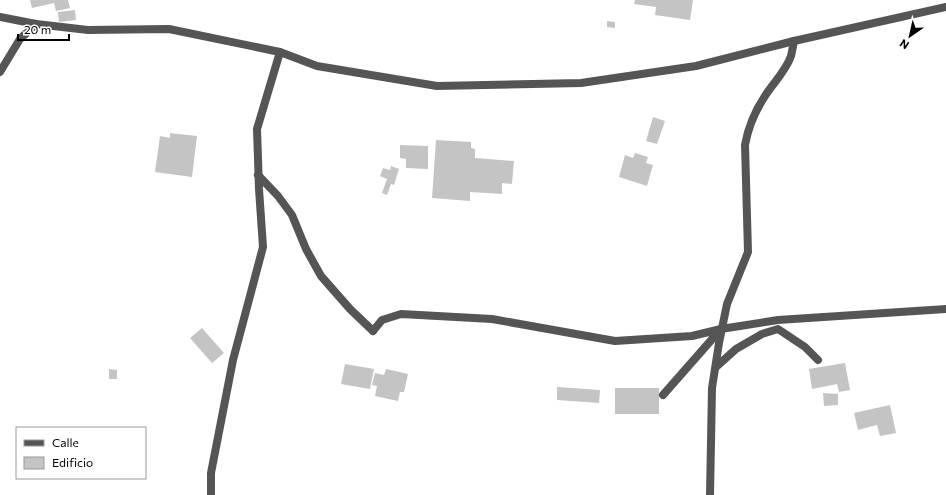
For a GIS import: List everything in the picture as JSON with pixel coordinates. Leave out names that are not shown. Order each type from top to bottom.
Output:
[{"type":"street","points":[[0,17],[36,24],[88,30],[169,29],[280,52],[317,66],[437,86],[581,84],[696,66],[794,41],[946,7]]},
{"type":"street","points":[[0,72],[20,39],[36,24]]},
{"type":"street","points":[[710,495],[712,388],[718,343],[727,304],[748,252],[745,145],[748,131],[755,113],[764,96],[791,57],[794,41]]},
{"type":"street","points":[[211,495],[211,472],[233,360],[263,247],[258,175],[257,129],[280,52]]},
{"type":"street","points":[[258,175],[278,196],[292,215],[306,249],[321,276],[350,309],[373,331],[382,320],[401,314],[492,319],[615,341],[692,336],[722,329],[778,320],[946,309]]},
{"type":"street","points":[[663,395],[722,329]]},
{"type":"street","points":[[716,367],[736,350],[762,334],[778,329],[805,347],[818,360]]},
{"type":"building","points":[[30,0],[68,0],[70,8],[56,11],[54,3],[32,8]]},
{"type":"building","points":[[635,0],[693,0],[690,20],[655,15],[656,7],[634,4]]},
{"type":"building","points":[[75,10],[76,20],[59,22],[58,12]]},
{"type":"building","points":[[607,21],[615,22],[615,28],[607,27]]},
{"type":"building","points":[[653,117],[665,121],[657,144],[646,141]]},
{"type":"building","points":[[170,133],[197,136],[192,177],[155,172],[160,136],[170,138]]},
{"type":"building","points":[[436,140],[471,142],[471,148],[475,149],[475,158],[514,161],[512,184],[502,183],[502,194],[470,192],[470,201],[432,198]]},
{"type":"building","points":[[400,145],[428,146],[428,169],[406,168],[406,159],[400,158]]},
{"type":"building","points":[[635,153],[648,157],[646,163],[653,165],[647,186],[619,177],[625,155],[633,158]]},
{"type":"building","points":[[391,166],[399,169],[394,185],[391,184],[387,195],[382,193],[387,179],[380,176],[383,168],[390,170]]},
{"type":"building","points":[[202,328],[224,353],[212,363],[190,338]]},
{"type":"building","points":[[845,363],[850,390],[839,392],[837,384],[812,389],[809,369]]},
{"type":"building","points":[[345,364],[374,369],[370,389],[341,384]]},
{"type":"building","points":[[109,369],[117,370],[117,379],[109,379]]},
{"type":"building","points":[[386,369],[408,374],[404,392],[400,392],[398,401],[375,396],[377,386],[372,385],[375,373],[384,375]]},
{"type":"building","points":[[557,387],[600,390],[599,403],[557,400]]},
{"type":"building","points":[[615,388],[659,388],[659,414],[615,414]]},
{"type":"building","points":[[823,393],[838,394],[838,405],[824,406]]},
{"type":"building","points":[[890,405],[896,433],[880,436],[877,425],[858,430],[854,413]]}]
